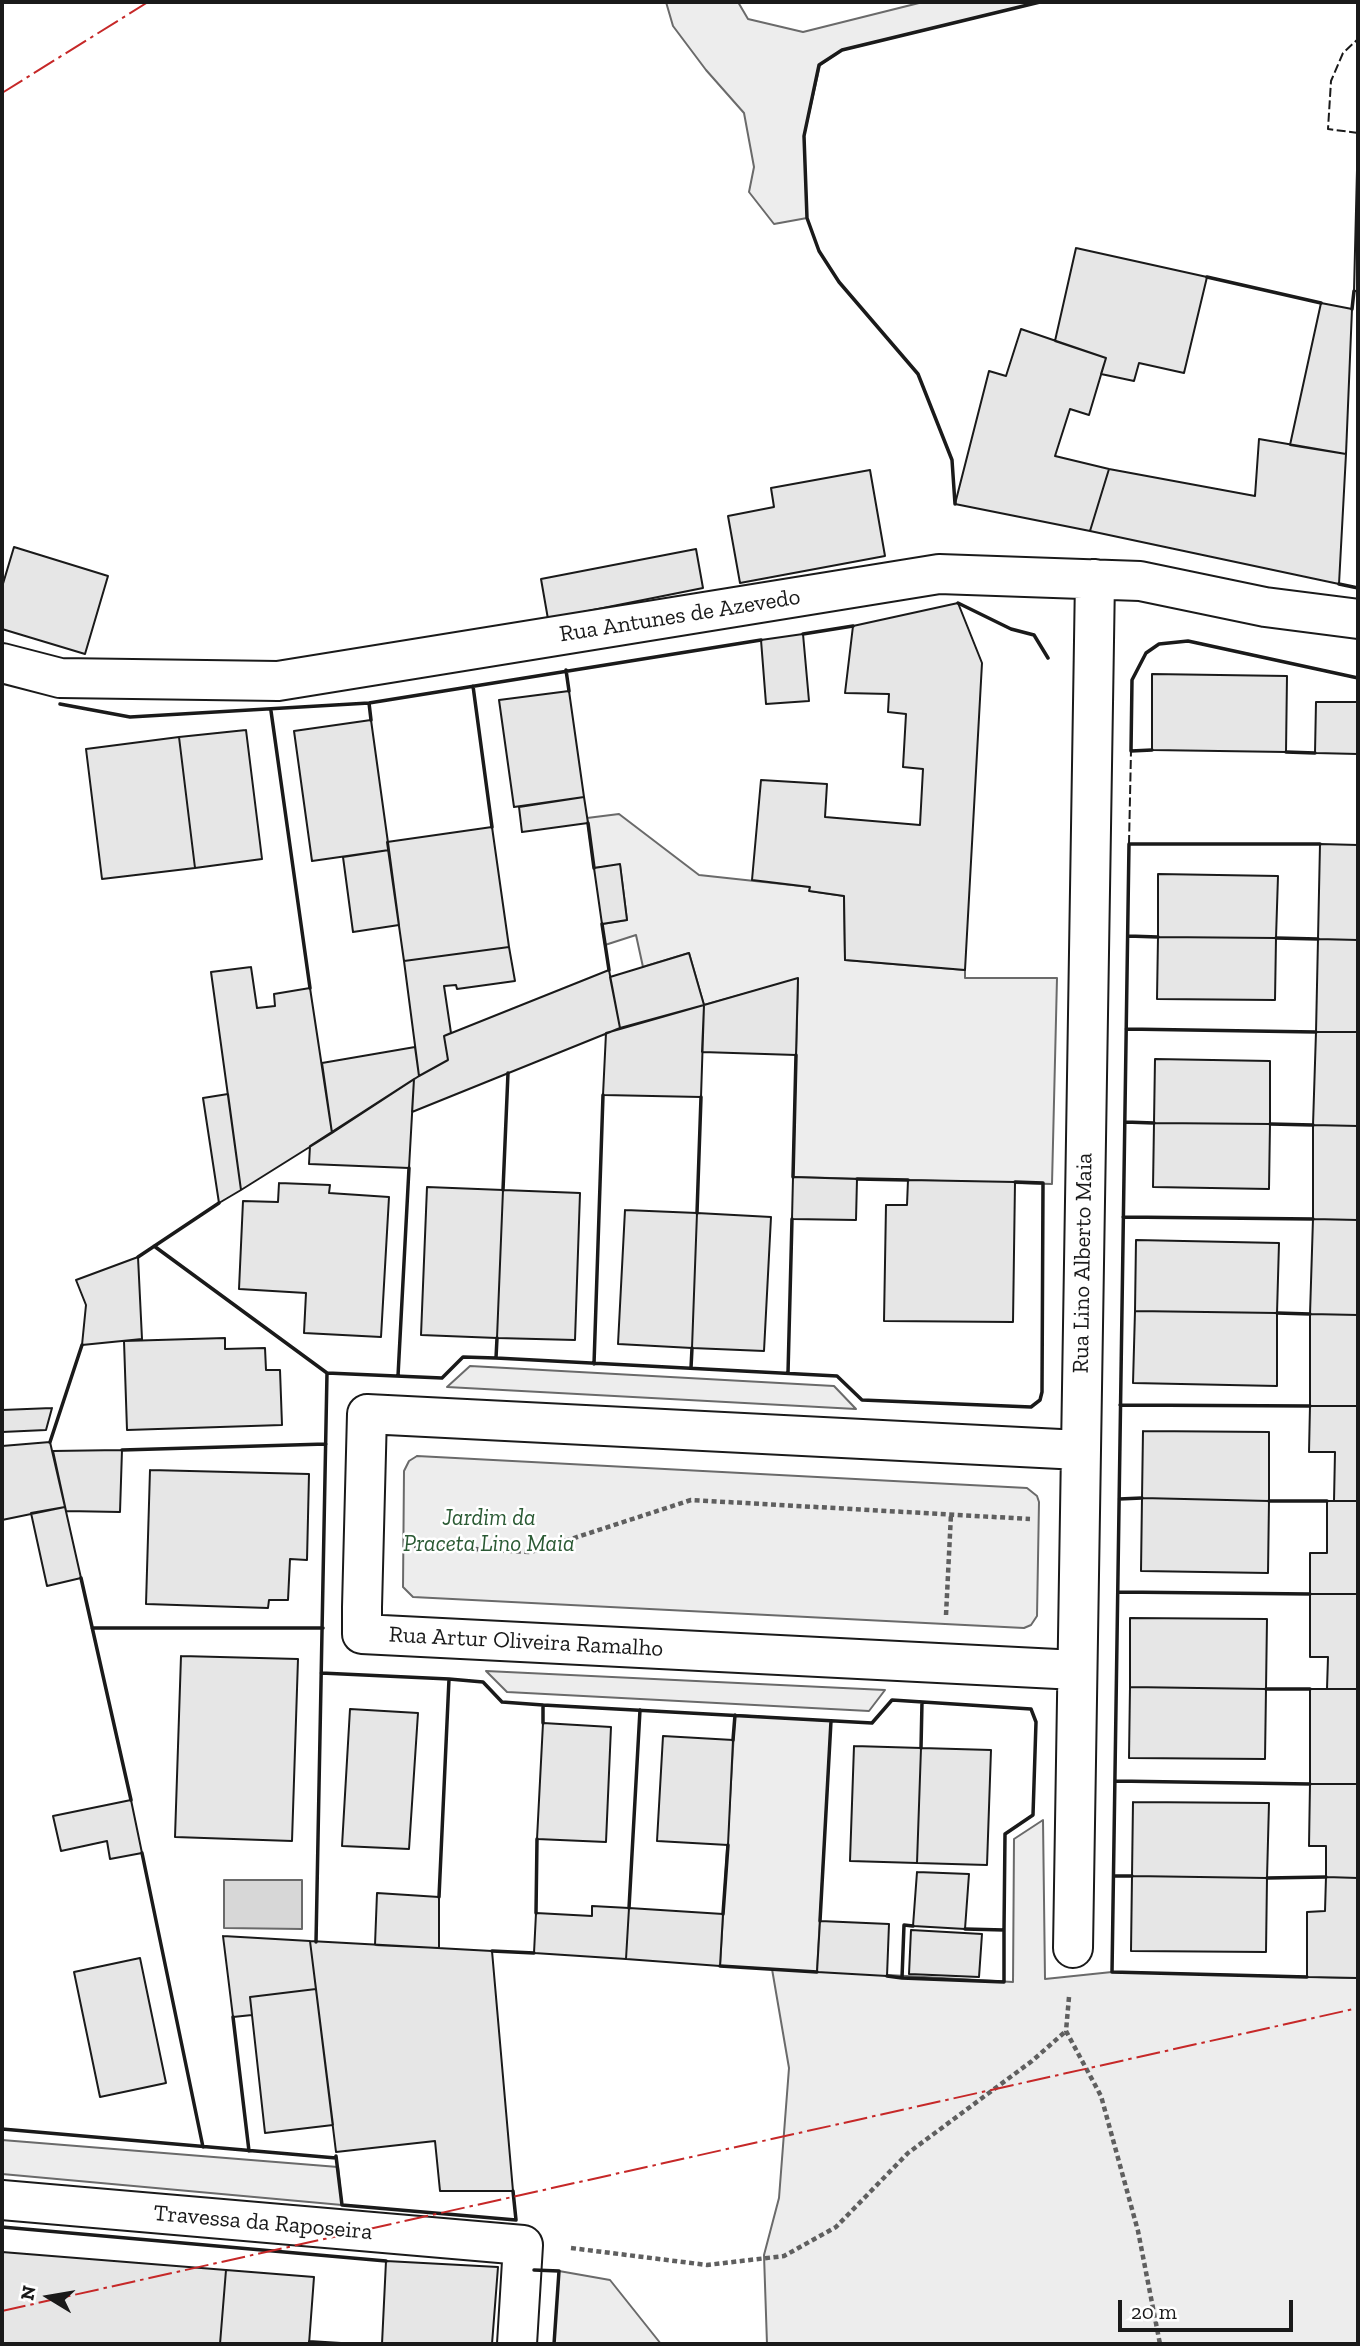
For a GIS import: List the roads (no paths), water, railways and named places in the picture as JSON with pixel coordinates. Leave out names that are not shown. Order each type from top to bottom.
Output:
[{"type":"street","name":"Rua Antunes de Azevedo","points":[[2,663],[60,678],[278,681],[939,574],[1140,581],[1265,607],[1358,619]]},
{"type":"street","name":"Rua Lino Alberto Maia","points":[[1073,1948],[1095,579]]},
{"type":"street","name":"Rua Artur Oliveira Ramalho","points":[[1077,1670],[362,1634],[362,1607],[367,1414],[1080,1450]]},
{"type":"street","name":"Travessa da Raposeira","points":[[2,2200],[523,2245],[517,2344]]},
{"type":"park label","name":"Jardim da Praceta Lino Maia","points":[[489,1531]]}]
